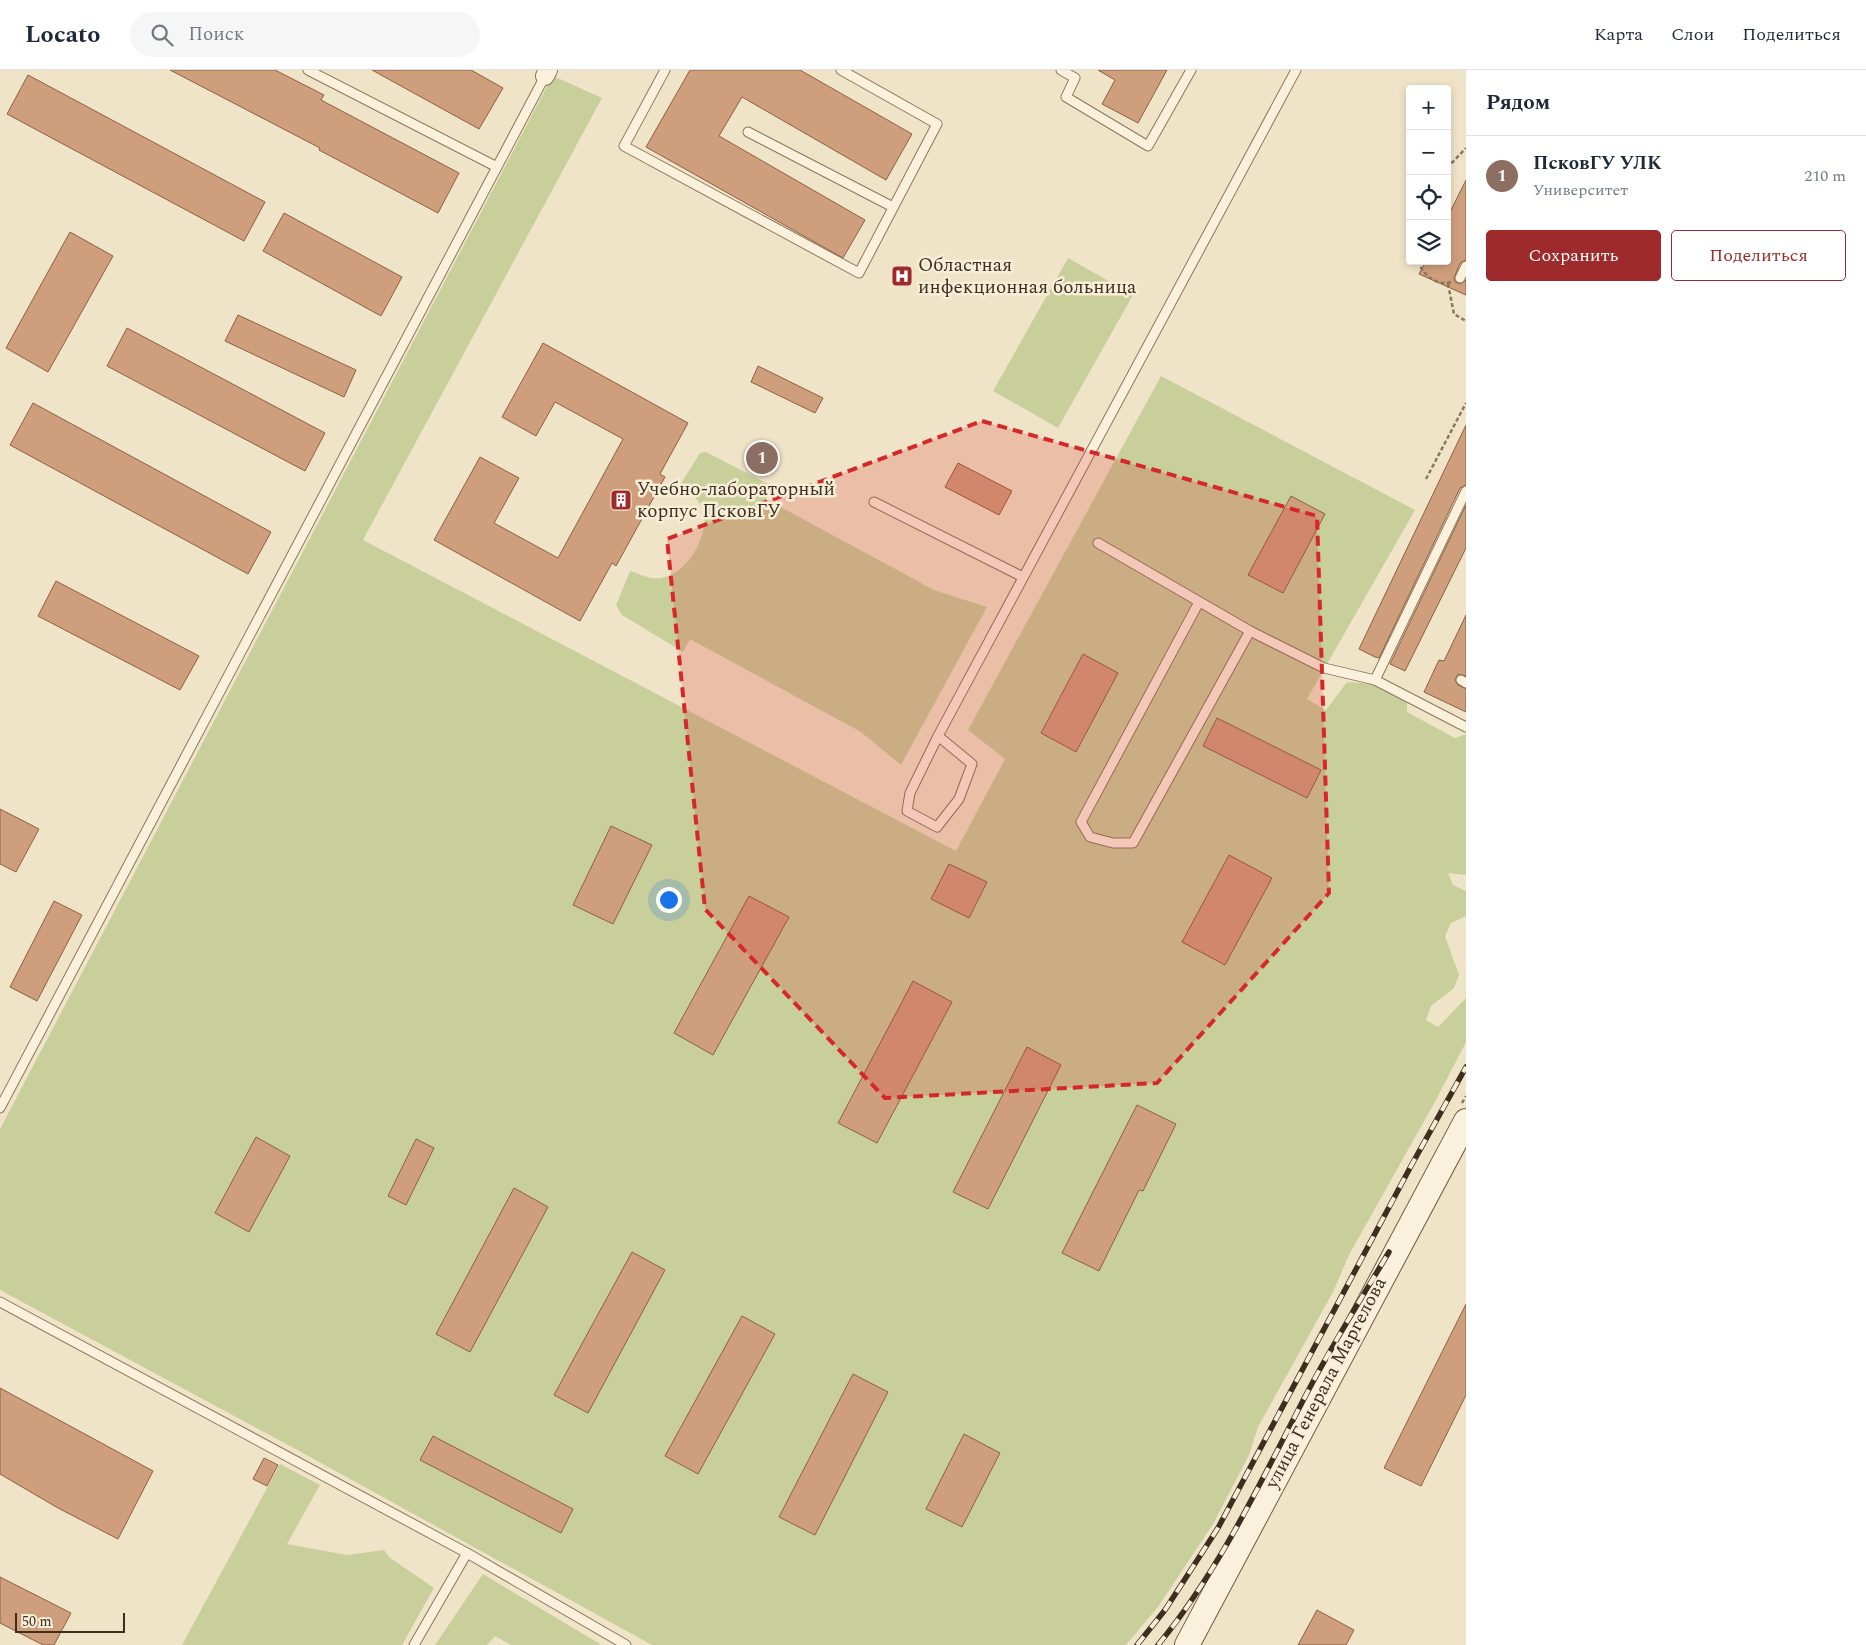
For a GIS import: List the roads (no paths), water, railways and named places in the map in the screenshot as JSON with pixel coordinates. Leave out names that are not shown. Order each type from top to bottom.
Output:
[{"type":"main road","name":"улица Генерала Маргелова","points":[[1187,1645],[1466,1121]]},
{"type":"lane","points":[[308,70],[497,167]]},
{"type":"lane","points":[[665,70],[624,146],[859,273],[937,124],[842,70]]},
{"type":"lane","points":[[1061,70],[1075,78],[1066,97],[1148,146],[1191,70]]},
{"type":"lane","points":[[938,736],[972,764],[959,799],[937,827],[907,811],[910,793],[938,736],[1296,70]]},
{"type":"lane","points":[[0,1108],[546,73]]},
{"type":"lane","points":[[748,132],[893,207]]},
{"type":"lane","points":[[1460,278],[1466,266]]},
{"type":"lane","points":[[1375,680],[1466,490]]},
{"type":"lane","points":[[874,502],[1023,577]]},
{"type":"lane","points":[[1098,543],[1250,632],[1324,668],[1375,680],[1466,727]]},
{"type":"lane","points":[[1199,602],[1082,822],[1090,837],[1113,843],[1133,843],[1250,632]]},
{"type":"lane","points":[[0,1302],[467,1553],[611,1642],[626,1645]]},
{"type":"lane","points":[[414,1645],[467,1553]]},
{"type":"railway","points":[[1137,1645],[1165,1610],[1218,1528],[1411,1166],[1466,1067]]},
{"type":"railway","points":[[1158,1645],[1221,1555],[1326,1357],[1389,1252]]},
{"type":"place","name":"Областная инфекционная больница","points":[[902,276]]},
{"type":"place","name":"ПсковГУ УЛК","points":[[762,458]]},
{"type":"place","name":"Учебно-лабораторный корпус ПсковГУ","points":[[621,500]]}]
